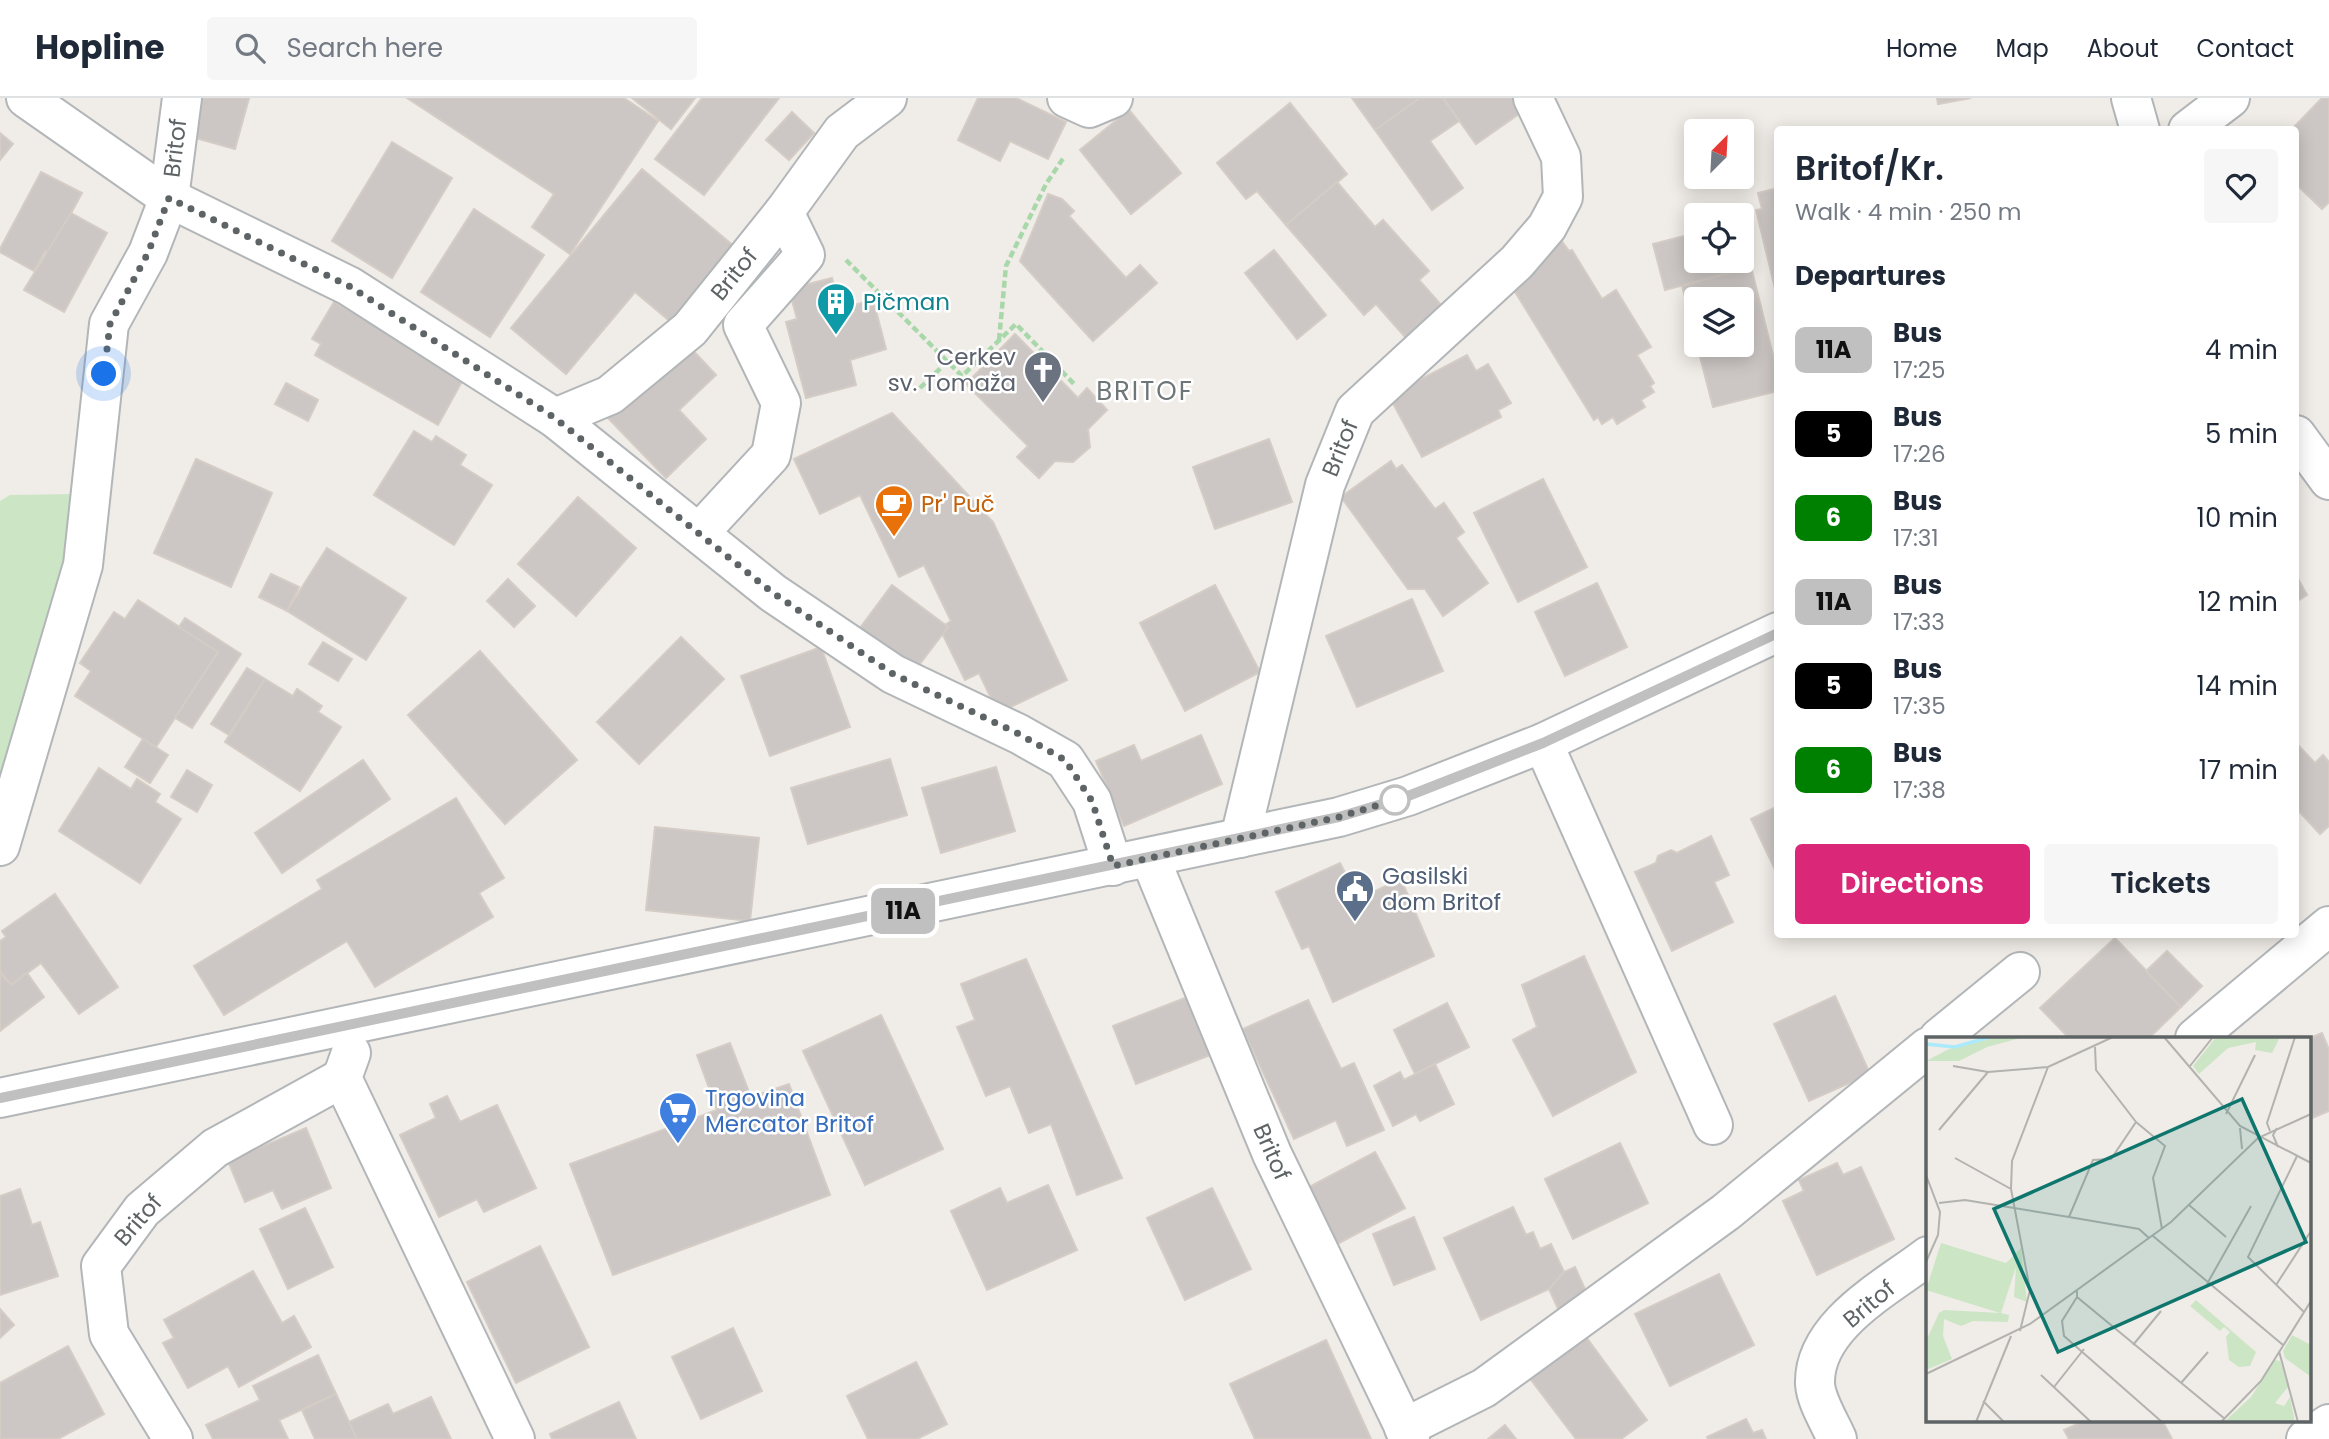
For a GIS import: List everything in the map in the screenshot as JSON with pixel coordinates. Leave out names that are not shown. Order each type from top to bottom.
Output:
[{"type":"street","points":[[26,98],[169,198],[349,286],[555,418],[773,593],[893,674],[1019,734],[1065,760],[1092,801],[1113,866]]},
{"type":"street","name":"Britof","points":[[0,846],[83,565],[110,324],[148,253],[169,198],[182,98]]},
{"type":"street","name":"Britof","points":[[555,418],[610,395],[691,329],[784,212],[842,132],[887,98]]},
{"type":"street","points":[[1067,98],[1090,108],[1113,98]]},
{"type":"street","name":"Britof","points":[[1240,838],[1325,485],[1355,411],[1517,262],[1547,227],[1563,197],[1560,157],[1533,98]]},
{"type":"street","points":[[2131,98],[2139,126]]},
{"type":"street","points":[[2193,126],[2230,98]]},
{"type":"street","points":[[699,533],[771,454],[781,403],[743,325],[805,255],[784,212]]},
{"type":"street","points":[[0,1098],[1150,859],[1351,814],[1408,796],[1543,743],[1774,634]]},
{"type":"street","points":[[1543,743],[1713,1125]]},
{"type":"street","name":"Britof","points":[[1150,859],[1272,1154],[1407,1433]]},
{"type":"street","points":[[2196,1037],[2329,926]]},
{"type":"street","points":[[1940,1037],[2020,972]]},
{"type":"street","points":[[360,1025],[342,1078],[515,1439]]},
{"type":"street","points":[[1407,1433],[1484,1388],[1726,1212],[1926,1049]]},
{"type":"street","name":"Britof","points":[[173,1439],[109,1334],[101,1266],[142,1210],[215,1148],[342,1078]]},
{"type":"street","name":"Britof","points":[[1837,1439],[1815,1386],[1820,1354],[1845,1320],[1926,1258]]},
{"type":"street","points":[[2305,1439],[2329,1424]]},
{"type":"path","points":[[999,341],[1006,266],[1046,184],[1064,157]]},
{"type":"path","points":[[842,256],[962,376],[1016,324],[1076,386]]},
{"type":"path","points":[[920,388],[948,360]]},
{"type":"green space","points":[[74,494],[65,564],[0,790],[0,501],[10,495]]},
{"type":"building","points":[[196,98],[249,98],[235,149],[185,135]]},
{"type":"building","points":[[407,98],[624,98],[658,121],[570,254],[532,227],[554,194]]},
{"type":"building","points":[[632,98],[695,98],[671,129]]},
{"type":"building","points":[[702,98],[779,98],[704,195],[655,159]]},
{"type":"building","points":[[978,98],[1016,98],[1066,122],[1048,159],[1010,141],[1000,161],[958,140]]},
{"type":"building","points":[[1352,98],[1420,98],[1375,130]]},
{"type":"building","points":[[1420,98],[1443,98],[1459,121],[1430,141],[1463,188],[1432,210],[1375,130]]},
{"type":"building","points":[[1443,98],[1523,98],[1529,107],[1476,144]]},
{"type":"building","points":[[1937,98],[1971,98],[1938,104]]},
{"type":"building","points":[[2322,98],[2329,98],[2329,202],[2322,209],[2299,187],[2299,126],[2295,126]]},
{"type":"building","points":[[1290,103],[1347,174],[1286,225],[1257,191],[1246,199],[1217,163]]},
{"type":"building","points":[[1129,110],[1181,173],[1131,214],[1080,150]]},
{"type":"building","points":[[792,112],[814,133],[789,160],[766,140]]},
{"type":"building","points":[[0,133],[13,144],[0,160]]},
{"type":"building","points":[[392,142],[452,178],[392,278],[332,241]]},
{"type":"building","points":[[642,169],[741,252],[677,327],[635,292],[566,374],[511,328]]},
{"type":"building","points":[[41,172],[82,193],[49,254],[45,251],[34,271],[0,252],[0,249]]},
{"type":"building","points":[[1337,182],[1375,227],[1383,220],[1429,271],[1419,280],[1442,306],[1406,338],[1376,304],[1364,315],[1286,225]]},
{"type":"building","points":[[1774,189],[1774,284],[1756,210],[1762,209],[1758,193]]},
{"type":"building","points":[[1048,194],[1062,199],[1074,211],[1069,216],[1126,278],[1140,265],[1157,283],[1093,341],[1020,261]]},
{"type":"building","points":[[474,209],[544,255],[490,337],[421,292]]},
{"type":"building","points":[[71,213],[107,233],[64,312],[24,290]]},
{"type":"building","points":[[1684,236],[1684,273],[1729,273],[1665,290],[1653,244]]},
{"type":"building","points":[[1561,240],[1569,251],[1572,250],[1602,299],[1616,290],[1651,347],[1637,355],[1654,383],[1650,386],[1654,392],[1641,400],[1645,407],[1617,424],[1613,417],[1602,424],[1598,417],[1594,420],[1512,287]]},
{"type":"building","points":[[1274,250],[1326,315],[1297,339],[1245,273]]},
{"type":"building","points":[[1729,273],[1752,273],[1774,359],[1774,392],[1713,407],[1700,357],[1754,357],[1754,287],[1684,287],[1684,294],[1682,286]]},
{"type":"building","name":"Pičman","points":[[832,278],[840,310],[873,299],[886,349],[850,360],[856,385],[806,398],[786,322],[797,319],[789,289]]},
{"type":"building","points":[[334,302],[465,376],[438,425],[315,355],[321,344],[312,339]]},
{"type":"building","name":"Cerkev sv. Tomaža","points":[[1015,334],[1078,398],[1087,388],[1107,410],[1088,429],[1090,447],[1073,462],[1055,461],[1039,478],[1017,457],[1028,446],[966,384]]},
{"type":"building","points":[[685,342],[716,375],[679,410],[706,439],[666,478],[607,417]]},
{"type":"building","points":[[1467,355],[1476,371],[1488,364],[1511,403],[1498,410],[1501,417],[1422,457],[1389,396]]},
{"type":"building","points":[[286,383],[318,400],[308,421],[275,404]]},
{"type":"building","points":[[892,413],[993,522],[1067,680],[998,713],[979,673],[965,680],[942,633],[948,627],[945,625],[951,621],[924,565],[899,577],[860,495],[820,514],[794,459]]},
{"type":"building","points":[[414,431],[432,442],[436,436],[466,455],[460,465],[492,485],[454,545],[374,495]]},
{"type":"building","points":[[1269,439],[1292,502],[1215,529],[1193,467]]},
{"type":"building","points":[[196,459],[272,493],[231,587],[154,553]]},
{"type":"building","points":[[1391,461],[1396,469],[1402,465],[1435,509],[1444,503],[1464,532],[1456,538],[1488,583],[1443,616],[1425,589],[1408,589],[1341,497]]},
{"type":"building","points":[[1543,479],[1587,567],[1518,602],[1474,513]]},
{"type":"building","points":[[578,497],[636,548],[576,616],[518,564]]},
{"type":"building","points":[[327,548],[406,598],[366,660],[287,611]]},
{"type":"building","points":[[271,574],[299,587],[287,611],[259,597]]},
{"type":"building","points":[[508,579],[535,606],[514,627],[487,601]]},
{"type":"building","points":[[2299,580],[2307,595],[2299,600]]},
{"type":"building","points":[[1597,583],[1627,647],[1565,676],[1535,612]]},
{"type":"building","points":[[892,585],[948,627],[912,674],[857,632]]},
{"type":"building","points":[[1215,585],[1260,672],[1185,711],[1140,623]]},
{"type":"building","points":[[1412,599],[1443,671],[1357,707],[1326,636]]},
{"type":"building","points":[[138,600],[218,652],[156,747],[75,696],[91,671],[80,663],[114,612],[125,619]]},
{"type":"building","points":[[185,618],[241,654],[192,728],[175,718],[218,652],[179,627]]},
{"type":"building","points":[[681,637],[724,679],[639,764],[597,722]]},
{"type":"building","points":[[323,642],[352,659],[338,681],[309,664]]},
{"type":"building","points":[[821,647],[850,727],[770,756],[741,676]]},
{"type":"building","points":[[480,651],[577,760],[505,824],[408,715]]},
{"type":"building","points":[[247,668],[265,679],[229,735],[211,724]]},
{"type":"building","points":[[265,679],[293,696],[297,689],[322,706],[318,712],[341,727],[300,791],[225,742]]},
{"type":"building","points":[[1201,735],[1222,784],[1124,826],[1096,761],[1134,745],[1141,761]]},
{"type":"building","points":[[143,739],[168,755],[150,783],[125,767]]},
{"type":"building","points":[[2299,746],[2315,763],[2323,755],[2329,762],[2329,826],[2320,834],[2299,811]]},
{"type":"building","points":[[890,759],[907,815],[808,844],[791,788]]},
{"type":"building","points":[[363,760],[390,799],[282,873],[255,833]]},
{"type":"building","points":[[996,767],[1015,831],[941,853],[922,788]]},
{"type":"building","points":[[99,768],[131,789],[137,779],[160,794],[155,802],[181,819],[140,883],[59,831]]},
{"type":"building","points":[[187,770],[212,785],[197,812],[171,797]]},
{"type":"building","points":[[456,798],[504,878],[479,893],[493,917],[375,987],[347,941],[224,1015],[194,966],[322,889],[317,880]]},
{"type":"building","points":[[1774,808],[1774,868],[1751,819]]},
{"type":"building","points":[[655,827],[759,838],[750,921],[646,910]]},
{"type":"building","points":[[1711,836],[1729,875],[1714,882],[1733,922],[1672,951],[1635,872],[1656,863],[1658,856],[1671,850],[1677,853]]},
{"type":"building","name":"Gasilski dom Britof","points":[[1340,863],[1358,899],[1401,879],[1434,956],[1333,1002],[1309,946],[1302,949],[1276,892]]},
{"type":"building","points":[[55,894],[118,987],[79,1014],[41,963],[11,985],[0,972],[0,941],[6,937],[2,931]]},
{"type":"building","points":[[2115,938],[2181,1007],[2150,1037],[2068,1037],[2040,1008]]},
{"type":"building","points":[[2167,951],[2202,986],[2181,1007],[2146,971]]},
{"type":"building","points":[[1584,956],[1636,1072],[1553,1116],[1513,1040],[1537,1027],[1522,985]]},
{"type":"building","points":[[1026,959],[1122,1178],[1077,1195],[1051,1124],[1029,1133],[1010,1086],[986,1096],[957,1027],[975,1020],[961,984]]},
{"type":"building","points":[[0,972],[11,985],[27,973],[44,997],[0,1031]]},
{"type":"building","points":[[1190,996],[1213,1054],[1136,1084],[1113,1026]]},
{"type":"building","points":[[1835,996],[1870,1074],[1809,1101],[1774,1024]]},
{"type":"building","points":[[1308,1000],[1341,1069],[1354,1063],[1384,1130],[1347,1146],[1336,1120],[1294,1139],[1243,1029]]},
{"type":"building","points":[[1447,1003],[1469,1047],[1415,1074],[1394,1030]]},
{"type":"building","points":[[881,1015],[943,1149],[865,1185],[803,1051]]},
{"type":"building","points":[[2322,1033],[2329,1050],[2329,1111],[2312,1118],[2312,1037]]},
{"type":"building","points":[[730,1043],[751,1097],[789,1084],[830,1195],[613,1275],[570,1164],[717,1110],[697,1055]]},
{"type":"building","points":[[1435,1064],[1454,1104],[1420,1121],[1416,1114],[1393,1126],[1374,1086],[1400,1072],[1404,1080]]},
{"type":"building","points":[[447,1096],[460,1122],[497,1105],[536,1188],[484,1212],[477,1199],[439,1217],[400,1135],[436,1118],[430,1104]]},
{"type":"building","points":[[306,1128],[331,1188],[282,1209],[273,1190],[245,1202],[228,1161]]},
{"type":"building","points":[[1620,1143],[1648,1203],[1573,1239],[1545,1179]]},
{"type":"building","points":[[1375,1152],[1405,1208],[1328,1249],[1298,1193]]},
{"type":"building","points":[[1837,1163],[1843,1175],[1861,1167],[1894,1239],[1817,1275],[1783,1201],[1804,1191],[1799,1180]]},
{"type":"building","points":[[1048,1185],[1077,1250],[987,1290],[951,1211],[1000,1188],[1007,1203]]},
{"type":"building","points":[[1212,1188],[1251,1269],[1185,1300],[1147,1218]]},
{"type":"building","points":[[20,1189],[32,1225],[40,1222],[58,1276],[0,1295],[0,1196]]},
{"type":"building","points":[[1513,1207],[1526,1235],[1533,1232],[1540,1249],[1551,1244],[1564,1272],[1549,1289],[1481,1320],[1444,1238]]},
{"type":"building","points":[[305,1208],[333,1267],[288,1289],[260,1229]]},
{"type":"building","points":[[1414,1217],[1435,1269],[1394,1285],[1373,1234]]},
{"type":"building","points":[[540,1246],[589,1347],[516,1383],[467,1282]]},
{"type":"building","points":[[1575,1267],[1589,1298],[1559,1311],[1549,1289],[1564,1272]]},
{"type":"building","points":[[253,1271],[282,1323],[294,1316],[311,1347],[239,1387],[228,1366],[188,1388],[163,1343],[174,1338],[164,1320]]},
{"type":"building","points":[[1719,1274],[1754,1345],[1670,1386],[1635,1314]]},
{"type":"building","points":[[0,1309],[14,1325],[0,1338]]},
{"type":"building","points":[[733,1328],[762,1391],[701,1419],[672,1357]]},
{"type":"building","points":[[1581,1330],[1647,1420],[1621,1439],[1576,1439],[1525,1372]]},
{"type":"building","points":[[1326,1340],[1371,1439],[1255,1439],[1230,1384]]},
{"type":"building","points":[[68,1346],[104,1414],[58,1439],[0,1439],[0,1383]]},
{"type":"building","points":[[318,1355],[336,1394],[279,1420],[288,1439],[213,1439],[206,1425],[260,1400],[253,1386]]},
{"type":"building","points":[[916,1362],[947,1424],[917,1439],[868,1439],[847,1396]]},
{"type":"building","points":[[336,1394],[357,1439],[315,1439],[302,1410]]},
{"type":"building","points":[[431,1397],[451,1439],[357,1439],[349,1422],[388,1404],[393,1414]]},
{"type":"building","points":[[619,1402],[636,1439],[552,1439],[550,1434]]},
{"type":"building","points":[[1746,1419],[1753,1433],[1762,1430],[1766,1439],[1707,1437]]},
{"type":"building","points":[[2082,1422],[2163,1422],[2172,1439],[2069,1439],[2064,1430]]},
{"type":"building","points":[[1505,1425],[1516,1439],[1488,1439]]},
{"type":"bus line","name":"11A","points":[[0,1098],[1150,859],[1339,817],[1408,796],[1543,743],[1774,634]]},
{"type":"place","name":"Pičman","points":[[836,336]]},
{"type":"place","name":"Cerkev sv. Tomaža","points":[[1043,404]]},
{"type":"place","name":"Pr' Puč","points":[[894,538]]},
{"type":"place","name":"Gasilski dom Britof","points":[[1355,923]]},
{"type":"place","name":"Trgovina Mercator Britof","points":[[678,1145]]},
{"type":"district","name":"BRITOF","points":[[1145,391]]},
{"type":"route","points":[[104,374],[110,324],[148,253],[169,198],[349,286],[555,418],[773,593],[893,674],[1019,734],[1065,760],[1092,801],[1113,866],[1339,817],[1395,800]]}]
